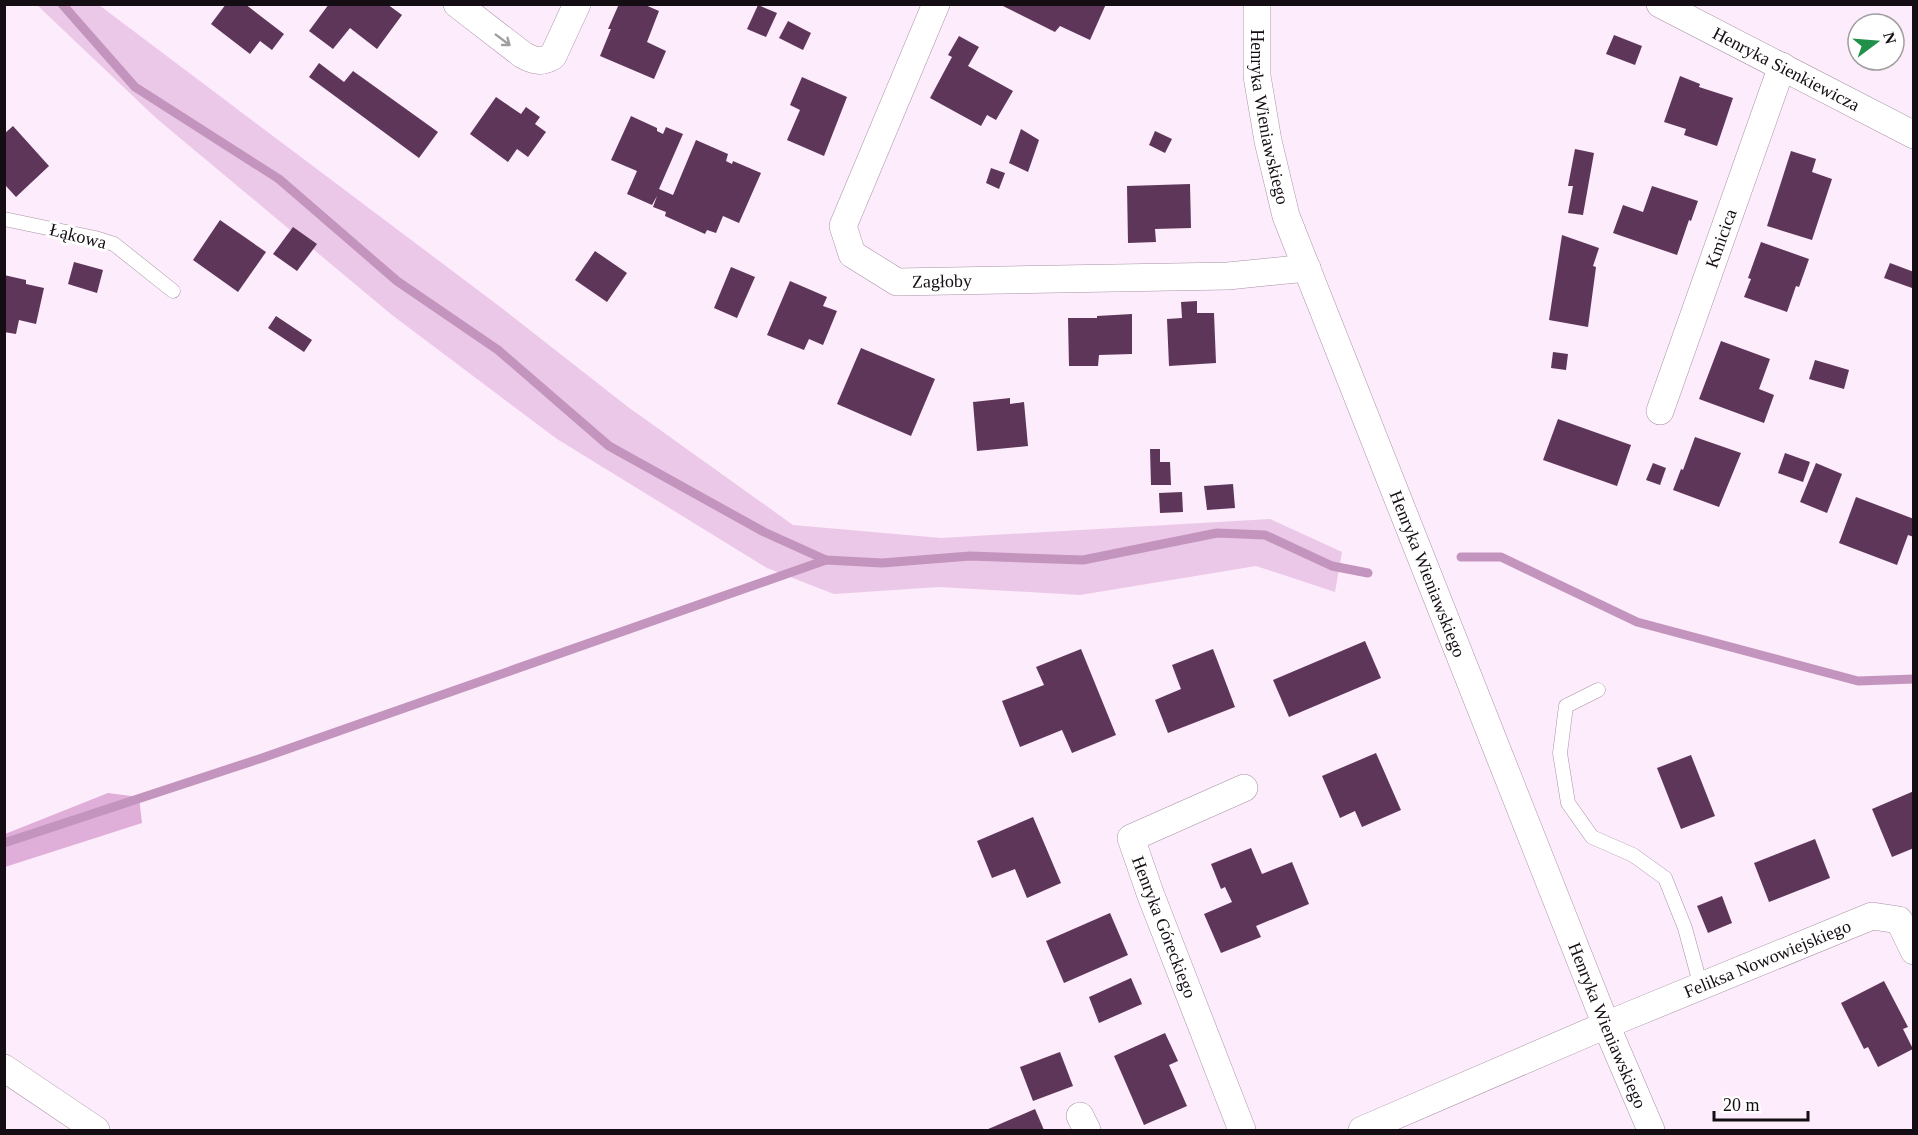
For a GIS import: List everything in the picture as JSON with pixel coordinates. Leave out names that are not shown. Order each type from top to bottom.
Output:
[{"type":"street","points":[[457,4],[534,61],[546,61],[553,56],[577,4]]},
{"type":"street","name":"Zagłoby","points":[[936,4],[843,226],[852,254],[897,282],[1228,276],[1307,268]]},
{"type":"street","name":"Henryka Wieniawskiego","points":[[1257,4],[1257,76],[1268,141],[1286,216],[1606,1025],[1651,1131]]},
{"type":"street","name":"Henryka Sienkiewicza","points":[[1660,4],[1914,135]]},
{"type":"street","name":"Kmicica","points":[[1660,411],[1782,66]]},
{"type":"street","name":"Henryka Góreckiego","points":[[1242,1131],[1131,838],[1244,788]]},
{"type":"street","name":"Feliksa Nowowiejskiego","points":[[1606,1025],[1872,916],[1899,920],[1914,951]]},
{"type":"street","points":[[1362,1131],[1606,1025]]},
{"type":"street","points":[[4,1068],[96,1131]]},
{"type":"lane","name":"Łąkowa","points":[[4,219],[114,244],[173,291]]},
{"type":"lane","points":[[1598,690],[1566,706],[1560,753],[1568,804],[1592,837],[1633,855],[1665,878],[1685,928],[1701,987]]},
{"type":"shaded area","points":[[37,5],[99,5],[499,306],[628,407],[793,525],[941,538],[1270,519],[1342,552],[1335,592],[1256,566],[1080,595],[939,587],[834,594],[767,568],[557,439],[392,315],[156,118]]},
{"type":"shaded area","points":[[108,793],[139,797],[142,823],[5,867],[5,834]]},
{"type":"building","points":[[226,4],[245,4],[284,34],[272,50],[260,41],[250,54],[211,24]]},
{"type":"building","points":[[329,4],[387,4],[402,15],[377,49],[350,28],[333,49],[309,31]]},
{"type":"building","points":[[619,4],[643,4],[659,11],[647,42],[666,51],[654,79],[600,56]]},
{"type":"building","points":[[999,4],[1106,4],[1090,40],[1060,26],[1055,32]]},
{"type":"building","points":[[758,5],[777,13],[766,37],[747,29]]},
{"type":"building","points":[[788,21],[811,33],[803,50],[779,38]]},
{"type":"building","points":[[1614,35],[1642,46],[1635,65],[1606,54]]},
{"type":"building","points":[[959,36],[979,47],[968,66],[1013,91],[996,120],[987,115],[981,126],[930,98],[952,57],[948,55]]},
{"type":"building","points":[[319,63],[344,82],[353,71],[438,132],[419,158],[309,77]]},
{"type":"building","points":[[1680,76],[1700,84],[1699,87],[1733,98],[1717,146],[1684,135],[1686,129],[1664,122]]},
{"type":"building","points":[[802,77],[847,97],[824,156],[787,140],[800,110],[790,105]]},
{"type":"building","points":[[496,97],[521,114],[526,107],[540,117],[535,124],[546,132],[528,157],[517,149],[508,162],[470,134]]},
{"type":"building","points":[[631,116],[657,128],[657,131],[663,134],[666,127],[683,134],[659,189],[673,195],[696,140],[728,154],[726,161],[732,164],[733,161],[761,173],[739,223],[723,216],[716,233],[707,230],[705,234],[665,216],[666,212],[653,207],[657,196],[652,205],[627,194],[637,171],[611,160]]},
{"type":"building","points":[[13,126],[49,166],[16,197],[6,186],[4,188],[4,134]]},
{"type":"building","points":[[1021,129],[1039,140],[1028,172],[1009,163]]},
{"type":"building","points":[[1155,131],[1172,139],[1165,153],[1149,145]]},
{"type":"building","points":[[1575,149],[1594,153],[1583,215],[1568,213],[1573,186],[1568,186]]},
{"type":"building","points":[[1791,151],[1816,159],[1812,172],[1832,179],[1812,240],[1767,226]]},
{"type":"building","points":[[991,168],[1005,173],[999,189],[986,183]]},
{"type":"building","points":[[1190,184],[1191,228],[1155,229],[1156,242],[1128,243],[1127,186]]},
{"type":"building","points":[[1652,186],[1698,201],[1677,255],[1613,233],[1623,205],[1643,212]]},
{"type":"building","points":[[220,220],[266,252],[238,292],[193,260]]},
{"type":"building","points":[[293,227],[317,244],[297,271],[273,254]]},
{"type":"building","points":[[1562,235],[1599,248],[1593,266],[1596,267],[1588,327],[1549,320]]},
{"type":"building","points":[[1761,242],[1809,259],[1787,312],[1744,297]]},
{"type":"building","points":[[595,251],[627,273],[607,302],[575,280]]},
{"type":"building","points":[[74,262],[103,270],[97,293],[68,284]]},
{"type":"building","points":[[1890,263],[1914,272],[1912,288],[1884,278]]},
{"type":"building","points":[[731,267],[755,277],[737,318],[714,308]]},
{"type":"building","points":[[4,275],[26,280],[26,284],[44,288],[36,324],[19,320],[16,334],[4,332]]},
{"type":"building","points":[[790,281],[827,297],[823,306],[837,311],[823,345],[809,339],[804,350],[767,335]]},
{"type":"building","points":[[1197,301],[1197,313],[1214,313],[1216,363],[1169,366],[1167,319],[1182,318],[1181,302]]},
{"type":"building","points":[[1132,314],[1132,354],[1099,355],[1098,366],[1069,366],[1068,318],[1097,318],[1097,316]]},
{"type":"building","points":[[276,316],[312,340],[304,352],[268,328]]},
{"type":"building","points":[[1721,341],[1770,359],[1759,389],[1774,395],[1764,423],[1699,399]]},
{"type":"building","points":[[861,348],[935,379],[911,436],[837,404]]},
{"type":"building","points":[[1553,352],[1568,354],[1566,370],[1551,368]]},
{"type":"building","points":[[1815,360],[1849,370],[1844,389],[1809,379]]},
{"type":"building","points":[[1010,398],[1010,404],[1024,402],[1028,446],[977,451],[973,402]]},
{"type":"building","points":[[1558,419],[1631,445],[1617,486],[1543,460]]},
{"type":"building","points":[[1695,437],[1741,453],[1719,507],[1673,490]]},
{"type":"building","points":[[1150,449],[1160,449],[1160,462],[1170,462],[1171,485],[1151,485]]},
{"type":"building","points":[[1785,453],[1810,462],[1803,482],[1778,473]]},
{"type":"building","points":[[1653,463],[1666,468],[1660,485],[1646,480]]},
{"type":"building","points":[[1816,463],[1842,474],[1827,513],[1800,502]]},
{"type":"building","points":[[1233,484],[1235,508],[1207,510],[1204,486]]},
{"type":"building","points":[[1182,492],[1183,512],[1160,513],[1159,493]]},
{"type":"building","points":[[1856,497],[1914,519],[1914,537],[1908,535],[1897,565],[1839,543]]},
{"type":"building","points":[[1365,641],[1381,678],[1289,717],[1273,680]]},
{"type":"building","points":[[1081,649],[1116,735],[1072,753],[1062,730],[1020,747],[1002,701],[1044,685],[1036,667]]},
{"type":"building","points":[[1213,649],[1235,707],[1168,733],[1155,700],[1181,689],[1172,665]]},
{"type":"building","points":[[1376,753],[1401,810],[1362,827],[1355,811],[1340,818],[1322,776]]},
{"type":"building","points":[[1691,755],[1715,816],[1681,829],[1657,768]]},
{"type":"building","points":[[1914,791],[1914,848],[1892,857],[1872,809]]},
{"type":"building","points":[[1033,817],[1061,883],[1027,898],[1015,869],[992,878],[977,841]]},
{"type":"building","points":[[1815,839],[1830,878],[1769,902],[1754,863]]},
{"type":"building","points":[[1251,848],[1262,874],[1292,862],[1309,904],[1256,926],[1261,937],[1221,953],[1204,914],[1232,902],[1225,887],[1221,889],[1211,864]]},
{"type":"building","points":[[1722,896],[1732,923],[1708,933],[1697,906]]},
{"type":"building","points":[[1110,913],[1128,955],[1064,983],[1046,941]]},
{"type":"building","points":[[1131,978],[1142,1004],[1099,1023],[1089,997]]},
{"type":"building","points":[[1884,981],[1908,1027],[1903,1029],[1913,1049],[1878,1067],[1868,1047],[1864,1049],[1841,1003]]},
{"type":"building","points":[[1165,1033],[1178,1061],[1169,1065],[1187,1106],[1144,1125],[1114,1056]]},
{"type":"building","points":[[1060,1052],[1073,1086],[1033,1101],[1020,1067]]},
{"type":"building","points":[[1035,1109],[1044,1130],[986,1130]]},
{"type":"waterway","points":[[62,4],[135,87],[279,179],[397,281],[498,350],[609,446],[764,532],[826,560],[882,563],[970,556],[1083,560],[1217,533],[1265,535],[1332,566],[1368,573]]},
{"type":"waterway","points":[[1461,557],[1501,557],[1637,622],[1858,681],[1914,679]]},
{"type":"waterway","points":[[4,843],[262,758],[826,560]]}]
